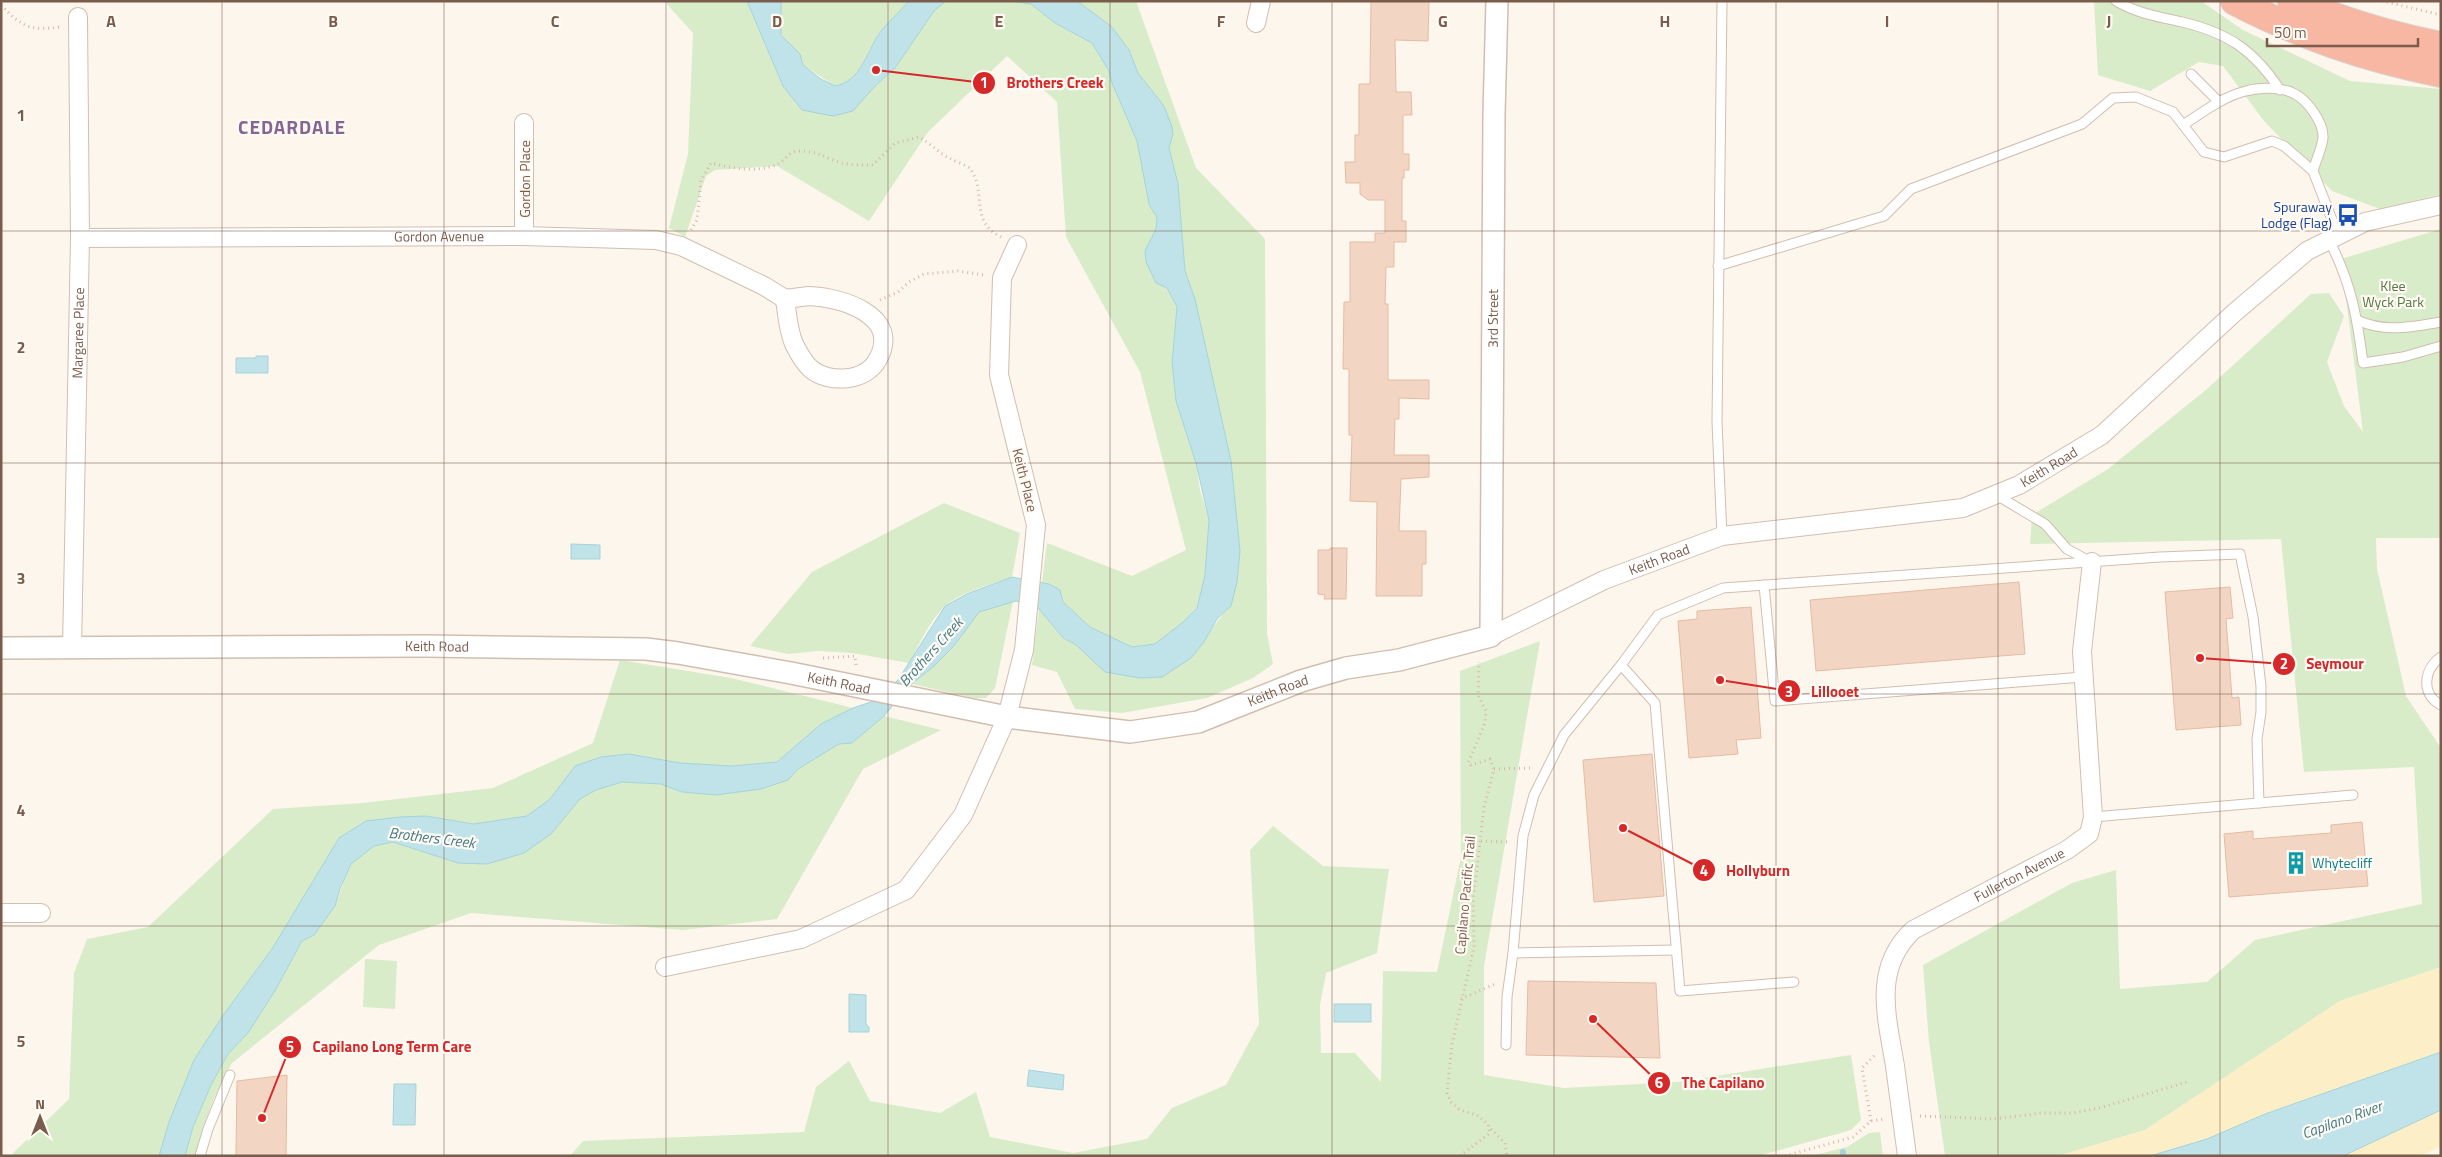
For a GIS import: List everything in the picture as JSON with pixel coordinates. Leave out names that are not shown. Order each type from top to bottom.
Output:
[{"type":"highway","points":[[2235,1],[2281,25],[2332,45],[2385,61],[2441,73]]},
{"type":"highway","points":[[2292,1],[2357,26],[2392,36],[2441,46]]},
{"type":"street","points":[[1256,23],[1261,1]]},
{"type":"street","name":"3rd Street","points":[[1491,636],[1494,114],[1497,1]]},
{"type":"street","name":"Margaree Place","points":[[72,649],[80,238],[78,21]]},
{"type":"street","name":"Gordon Place","points":[[524,123],[524,236]]},
{"type":"street","name":"Keith Road","points":[[1,648],[426,646],[646,649],[678,652],[801,675],[1007,718],[1130,732],[1198,722],[1301,682],[1337,671],[1399,660],[1491,636],[1604,580],[1722,536],[1963,508],[1998,496],[2102,435],[2307,251],[2365,222],[2441,205]]},
{"type":"street","name":"Gordon Avenue","points":[[80,238],[524,236],[656,240],[681,246],[764,286],[785,299]]},
{"type":"street","name":"Keith Place","points":[[664,967],[801,939],[906,890],[963,815],[1007,718],[1024,650],[1036,525],[999,375],[1002,278],[1017,245]]},
{"type":"street","points":[[829,297],[852,304],[868,313],[875,321],[883,339],[878,360],[862,374],[850,378],[835,379],[822,376],[810,368],[802,358],[793,343],[785,299],[829,297]]},
{"type":"street","points":[[2092,562],[2082,651],[2093,817]]},
{"type":"street","name":"Fullerton Avenue","points":[[1908,1156],[1896,1066],[1886,1010],[1886,980],[1889,966],[1903,940],[1913,930],[2067,850],[2088,834],[2093,817]]},
{"type":"street","points":[[1,913],[41,913]]},
{"type":"lane","points":[[1722,1],[1717,422],[1722,536]]},
{"type":"lane","points":[[2116,1],[2148,15],[2207,28],[2238,43],[2265,66],[2280,90]]},
{"type":"lane","points":[[2191,74],[2218,101]]},
{"type":"lane","points":[[2183,125],[2218,101],[2248,90],[2274,88],[2295,94],[2310,108],[2320,123],[2323,137],[2313,171]]},
{"type":"lane","points":[[1718,266],[1884,216],[1911,189],[2082,124],[2113,98],[2136,97],[2173,112],[2204,152],[2224,157],[2272,142],[2284,146],[2313,171],[2344,268],[2357,320],[2363,363],[2402,357],[2441,346]]},
{"type":"lane","points":[[2357,320],[2370,326],[2389,329],[2441,322]]},
{"type":"lane","points":[[1998,496],[2045,524],[2067,549],[2092,562]]},
{"type":"lane","points":[[1506,1045],[1510,979],[1514,953],[1523,842],[1534,794],[1564,735],[1622,665],[1658,615],[1724,588],[2092,562],[2240,554],[2253,617],[2261,686],[2261,712],[2257,739],[2259,803]]},
{"type":"lane","points":[[1764,585],[1774,701],[2083,677]]},
{"type":"lane","points":[[2441,657],[2433,663],[2427,673],[2426,681],[2431,696],[2441,705]]},
{"type":"lane","points":[[1622,665],[1655,703],[1680,991],[1794,982]]},
{"type":"lane","points":[[2093,817],[2353,795]]},
{"type":"lane","points":[[1514,953],[1676,950]]},
{"type":"lane","points":[[200,1156],[208,1129],[230,1075]]},
{"type":"path","points":[[2382,1],[2441,15]]},
{"type":"path","points":[[1,5],[12,17],[36,29],[45,30],[78,21]]},
{"type":"path","points":[[681,246],[697,220],[702,180],[711,163],[736,168],[755,169],[777,165],[795,151],[808,151],[822,153],[842,163],[873,165],[895,144],[919,137],[935,146],[947,158],[969,167],[978,182],[978,196],[983,220],[988,230],[1017,245]]},
{"type":"path","points":[[868,313],[878,302],[898,292],[909,282],[924,274],[958,271],[1002,278]]},
{"type":"path","points":[[1479,662],[1478,695],[1486,711],[1485,723],[1468,763],[1471,765],[1490,758],[1494,769],[1548,768]]},
{"type":"path","name":"Capilano Pacific Trail","points":[[1494,769],[1484,807],[1473,902],[1474,947],[1452,1044],[1447,1093],[1451,1102],[1460,1110],[1477,1115],[1505,1143],[1507,1156]]},
{"type":"path","points":[[1481,841],[1523,842]]},
{"type":"path","points":[[1461,999],[1510,979]]},
{"type":"path","points":[[1871,1120],[1862,1068],[1875,1054]]},
{"type":"path","points":[[1916,1116],[1993,1118],[2043,1113],[2073,1113],[2099,1108],[2187,1082]]},
{"type":"path","points":[[1785,1156],[1853,1137],[1871,1120],[1889,1119]]},
{"type":"path","points":[[1460,1156],[1486,1137],[1490,1133],[1490,1129]]},
{"type":"green space","points":[[664,1],[747,1],[783,86],[802,110],[875,86],[895,68],[934,11],[946,1],[1011,1],[1031,4],[1055,23],[1092,43],[1109,71],[1112,83],[1137,141],[1149,204],[1157,218],[1156,229],[1145,251],[1177,307],[1172,362],[1176,401],[1196,463],[1200,490],[1209,520],[1205,575],[1197,607],[1183,622],[1155,644],[1132,647],[1090,627],[1063,602],[1060,590],[1042,582],[1047,543],[1132,576],[1186,550],[1140,372],[1066,237],[1057,102],[1007,56],[928,132],[869,221],[777,166],[715,170],[706,176],[685,237],[669,228],[688,154],[693,33]]},
{"type":"green space","points":[[781,1],[909,1],[878,36],[857,73],[844,83],[835,86],[803,65],[800,54],[781,34]]},
{"type":"green space","points":[[1077,1],[1136,1],[1196,168],[1265,239],[1267,634],[1273,664],[1253,678],[1207,698],[1122,713],[1075,709],[1057,672],[1032,665],[1039,609],[1062,638],[1075,644],[1105,672],[1191,658],[1231,606],[1231,461],[1195,299],[1185,271],[1178,184],[1169,148],[1173,134],[1164,106],[1138,73],[1129,50],[1112,27]]},
{"type":"green space","points":[[2094,1],[2201,1],[2243,30],[2350,81],[2441,89],[2441,194],[2380,209],[2332,191],[2264,121],[2223,66],[2199,62],[2150,91],[2098,75]]},
{"type":"green space","name":"Klee Wyck Park","points":[[2441,229],[2441,538],[2376,538],[2377,569],[2406,696],[2441,748],[2441,967],[2340,1001],[2145,1130],[2058,1156],[1945,1156],[1929,1042],[1923,965],[2072,883],[2116,870],[2120,989],[2207,982],[2255,940],[2422,904],[2414,767],[2304,772],[2281,539],[2030,544],[2032,515],[2108,469],[2207,389],[2311,294],[2329,293],[2344,316],[2327,362],[2344,406],[2363,432],[2341,259]]},
{"type":"green space","points":[[944,503],[1020,533],[1012,577],[967,593],[944,607],[929,627],[909,663],[852,653],[818,651],[788,654],[750,646],[812,572]]},
{"type":"green space","points":[[1013,601],[995,688],[986,698],[974,698],[912,684],[954,647],[979,611]]},
{"type":"green space","points":[[1540,641],[1484,966],[1484,1075],[1564,1088],[1677,1082],[1851,1055],[1861,1120],[1851,1130],[1758,1156],[570,1156],[583,1141],[804,1132],[816,1087],[849,1061],[870,1101],[940,1113],[976,1092],[990,1137],[1073,1153],[1147,1139],[1172,1108],[1226,1085],[1259,1024],[1250,850],[1273,826],[1323,866],[1389,869],[1377,953],[1326,973],[1320,1005],[1321,1053],[1355,1053],[1381,1082],[1383,971],[1437,972],[1461,857],[1460,671]]},
{"type":"green space","points":[[620,660],[731,678],[853,708],[821,724],[777,762],[731,766],[680,763],[629,754],[601,757],[575,766],[550,799],[527,816],[473,824],[426,816],[366,821],[224,1014],[169,1122],[159,1156],[12,1156],[69,1099],[74,973],[87,939],[148,927],[273,809],[363,803],[493,788],[593,743]]},
{"type":"green space","points":[[884,716],[941,730],[863,769],[777,919],[683,930],[471,913],[379,945],[232,1063],[214,1098],[202,1130],[198,1156],[185,1156],[193,1127],[211,1085],[228,1054],[248,1033],[276,989],[302,941],[314,935],[335,906],[351,863],[374,846],[393,842],[458,863],[551,834],[580,799],[596,790],[622,782],[661,784],[682,792],[715,795],[761,789],[788,780],[798,769],[839,744],[852,743]]},
{"type":"green space","points":[[365,959],[397,961],[395,1009],[363,1007]]},
{"type":"green space","points":[[1880,1132],[1883,1156],[1811,1156],[1847,1147],[1869,1133]]},
{"type":"sand","points":[[2441,967],[2441,1146],[2421,1156],[2058,1156],[2145,1130],[2340,1001]]},
{"type":"water","points":[[747,1],[781,1],[781,35],[800,54],[803,65],[821,79],[835,86],[856,74],[880,32],[909,1],[946,1],[934,11],[895,68],[875,86],[853,111],[833,116],[802,110],[783,86]]},
{"type":"water","points":[[1011,1],[1077,1],[1112,27],[1129,50],[1138,73],[1164,106],[1172,127],[1173,134],[1169,148],[1178,184],[1185,271],[1195,299],[1231,461],[1240,551],[1237,582],[1231,606],[1217,619],[1204,642],[1191,658],[1162,677],[1140,678],[1105,672],[1075,644],[1063,638],[1039,609],[1016,601],[979,612],[954,646],[933,667],[909,686],[884,716],[852,743],[839,744],[798,769],[788,780],[761,789],[716,795],[682,792],[661,784],[622,782],[596,790],[580,799],[551,834],[524,853],[487,864],[458,863],[393,842],[374,846],[351,864],[335,906],[314,935],[302,941],[276,989],[248,1033],[228,1054],[211,1085],[193,1127],[185,1156],[159,1156],[169,1122],[194,1060],[224,1014],[272,949],[339,838],[366,821],[426,816],[473,824],[527,816],[550,799],[575,766],[601,757],[629,754],[680,763],[731,766],[777,762],[821,724],[853,708],[877,700],[898,680],[945,606],[967,594],[1012,577],[1049,584],[1060,590],[1063,602],[1090,627],[1132,647],[1155,644],[1183,622],[1197,608],[1205,575],[1209,520],[1196,463],[1176,401],[1172,362],[1177,307],[1167,288],[1156,283],[1146,262],[1145,251],[1156,229],[1157,218],[1149,204],[1137,141],[1112,83],[1109,71],[1092,43],[1055,23],[1031,4]]},
{"type":"water","points":[[256,356],[268,356],[268,373],[236,373],[236,358],[256,358]]},
{"type":"water","points":[[571,544],[600,545],[600,559],[571,559]]},
{"type":"water","points":[[849,994],[866,995],[866,1024],[869,1027],[869,1032],[849,1032]]},
{"type":"water","points":[[1334,1004],[1371,1004],[1371,1022],[1334,1022]]},
{"type":"water","name":"Capilano River","points":[[2441,1052],[2441,1110],[2343,1156],[2150,1156],[2207,1139],[2265,1114]]},
{"type":"water","points":[[1029,1070],[1064,1075],[1063,1090],[1027,1086]]},
{"type":"water","points":[[394,1084],[416,1084],[415,1125],[393,1125]]},
{"type":"building","points":[[1371,1],[1429,1],[1428,41],[1395,40],[1396,92],[1411,92],[1412,115],[1403,115],[1403,154],[1409,154],[1409,170],[1404,170],[1404,178],[1402,178],[1402,221],[1406,221],[1406,242],[1394,242],[1394,267],[1386,267],[1385,304],[1388,304],[1388,380],[1429,380],[1429,399],[1399,398],[1399,419],[1395,419],[1394,455],[1429,455],[1429,477],[1401,479],[1399,531],[1426,531],[1426,564],[1422,564],[1422,596],[1376,596],[1377,502],[1350,501],[1352,435],[1349,435],[1349,369],[1343,369],[1344,302],[1350,302],[1350,242],[1375,242],[1375,233],[1385,233],[1385,200],[1368,200],[1360,194],[1360,183],[1346,183],[1345,162],[1355,162],[1355,135],[1359,135],[1359,84],[1370,84]]},
{"type":"building","points":[[1330,548],[1347,548],[1346,599],[1324,599],[1325,595],[1318,594],[1318,550],[1330,550]]},
{"type":"building","points":[[2019,582],[2025,654],[1816,671],[1810,600]]},
{"type":"building","points":[[2230,587],[2233,618],[2226,619],[2232,698],[2239,697],[2241,725],[2176,730],[2165,592]]},
{"type":"building","points":[[1751,607],[1761,738],[1736,740],[1738,754],[1689,758],[1678,621],[1697,619],[1697,611]]},
{"type":"building","points":[[1652,754],[1664,896],[1594,902],[1583,760]]},
{"type":"building","name":"Whytecliff","points":[[2362,822],[2368,886],[2229,897],[2224,834],[2253,831],[2253,839],[2331,833],[2331,825]]},
{"type":"building","points":[[1528,981],[1656,983],[1660,1058],[1526,1055]]},
{"type":"building","points":[[287,1075],[286,1156],[236,1156],[237,1081]]},
{"type":"place","name":"Brothers Creek","points":[[876,70]]},
{"type":"place","name":"Spuraway Lodge (Flag)","points":[[2348,215]]},
{"type":"place","name":"Seymour","points":[[2200,658]]},
{"type":"place","name":"Lillooet","points":[[1720,680]]},
{"type":"place","name":"Hollyburn","points":[[1623,828]]},
{"type":"place","name":"Whytecliff","points":[[2296,863]]},
{"type":"place","name":"The Capilano","points":[[1593,1019]]},
{"type":"place","name":"Capilano Long Term Care","points":[[262,1118]]},
{"type":"district","name":"CEDARDALE","points":[[292,127]]}]
